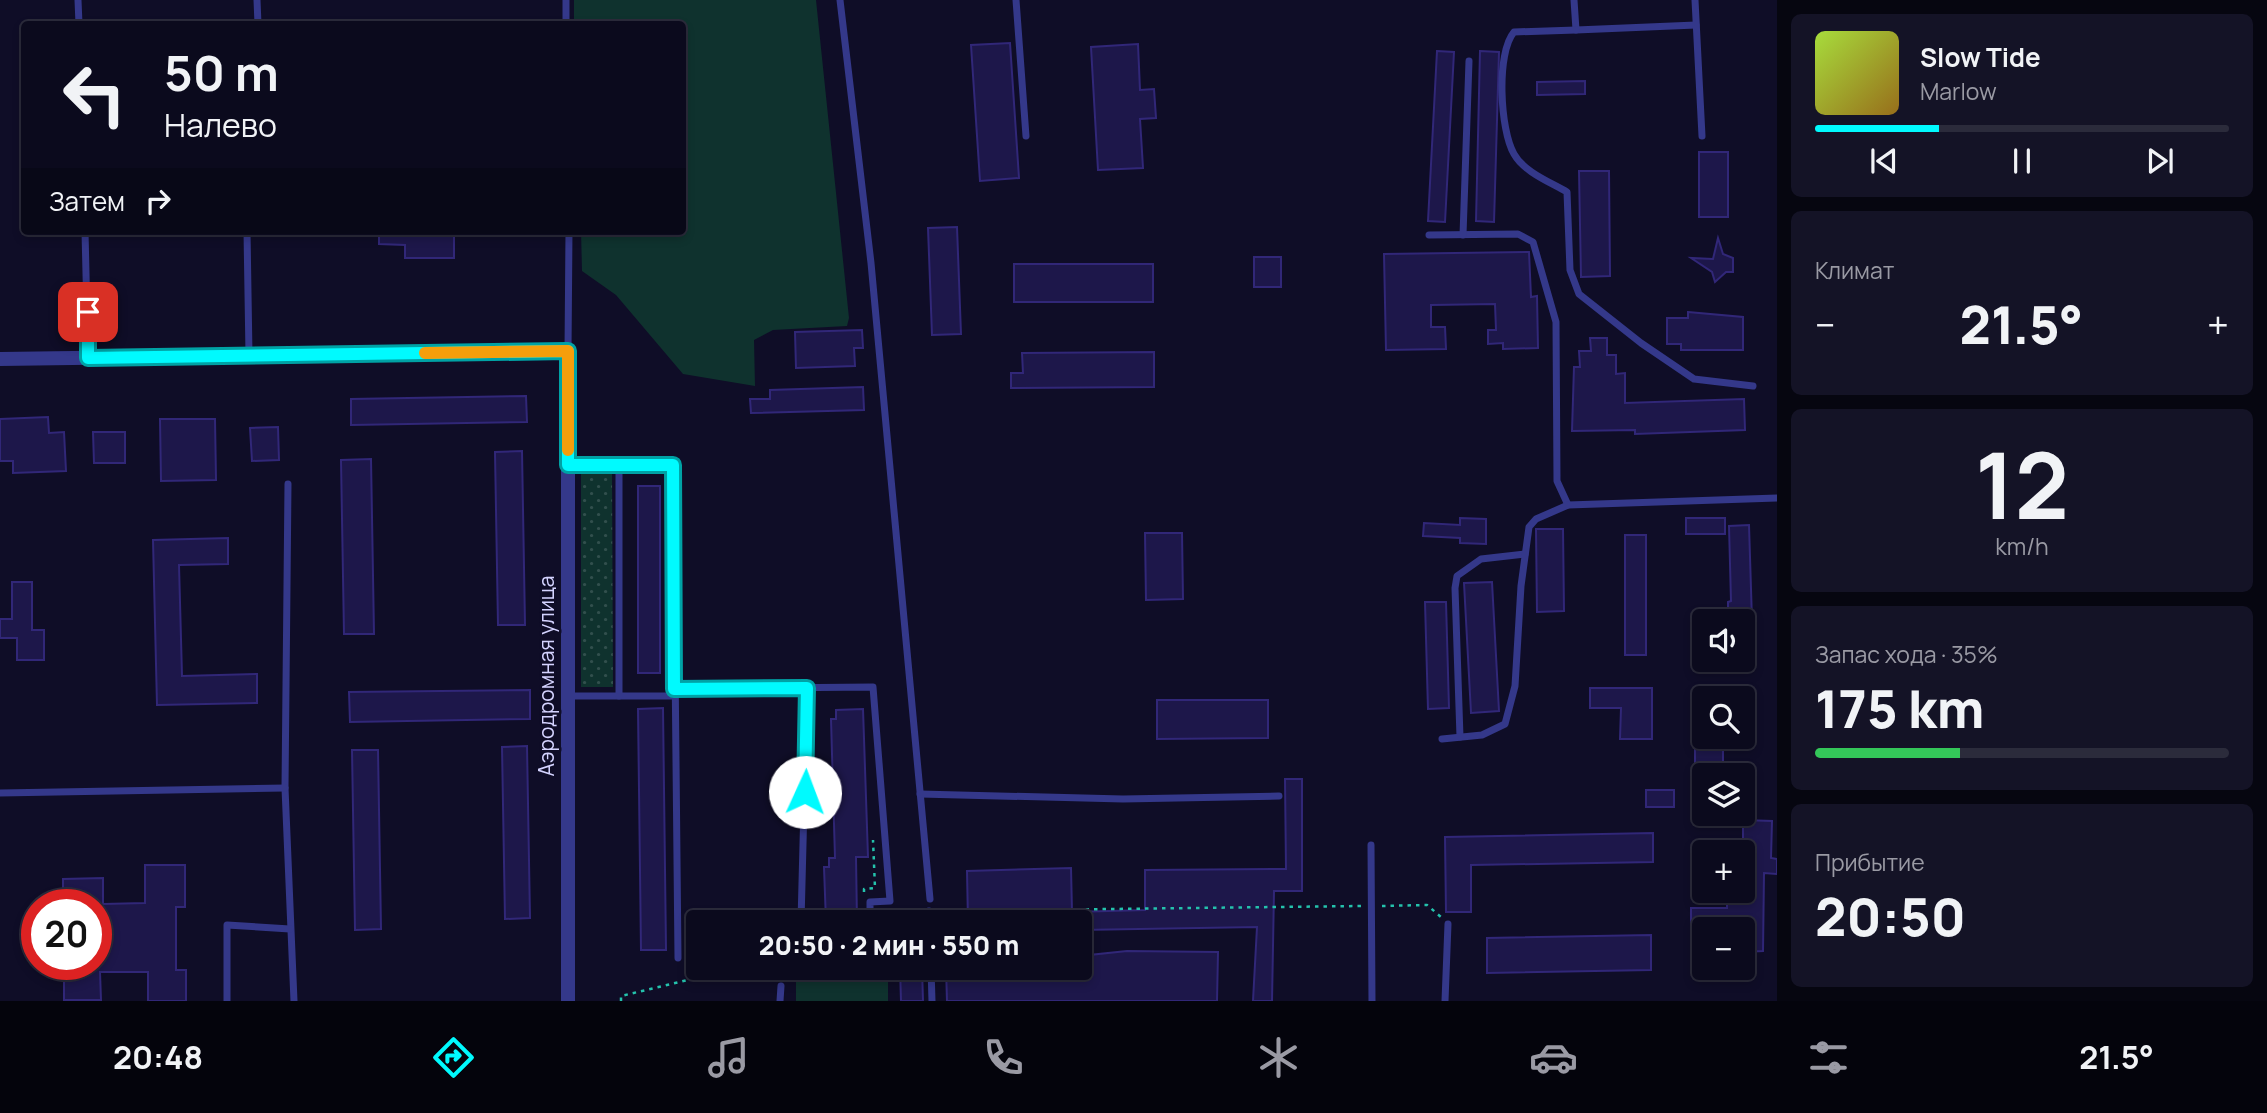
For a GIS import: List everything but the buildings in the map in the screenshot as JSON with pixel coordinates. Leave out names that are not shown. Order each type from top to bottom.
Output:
[{"type":"street","points":[[0,359],[568,351]]},
{"type":"street","name":"Аэродромная улица","points":[[568,351],[568,1001]]},
{"type":"lane","points":[[78,0],[79,21]]},
{"type":"lane","points":[[257,0],[258,21]]},
{"type":"lane","points":[[566,0],[566,21]]},
{"type":"lane","points":[[840,0],[872,277],[930,899]]},
{"type":"lane","points":[[1016,0],[1026,136]]},
{"type":"lane","points":[[1574,0],[1576,30]]},
{"type":"lane","points":[[1695,0],[1702,136]]},
{"type":"lane","points":[[1696,25],[1514,33],[1506,42],[1503,103],[1507,138],[1514,156],[1530,170],[1567,192],[1570,270],[1579,294],[1695,379],[1754,386]]},
{"type":"lane","points":[[1463,234],[1469,61]]},
{"type":"lane","points":[[1429,235],[1518,234],[1533,242],[1556,322],[1557,481],[1568,505]]},
{"type":"lane","points":[[85,235],[88,358]]},
{"type":"lane","points":[[247,235],[249,355]]},
{"type":"lane","points":[[568,351],[569,235]]},
{"type":"lane","points":[[568,465],[673,465],[678,958]]},
{"type":"lane","points":[[619,465],[619,696]]},
{"type":"lane","points":[[288,484],[285,788],[294,1001]]},
{"type":"lane","points":[[1442,738],[1482,735],[1505,724],[1515,686],[1529,527],[1536,519],[1568,505],[1777,498]]},
{"type":"lane","points":[[1460,737],[1455,588],[1457,576],[1481,559],[1525,554]]},
{"type":"lane","points":[[568,696],[873,687],[890,901],[870,902],[870,910]]},
{"type":"lane","points":[[801,910],[807,688]]},
{"type":"lane","points":[[0,793],[285,788]]},
{"type":"lane","points":[[920,794],[1123,799],[1279,796]]},
{"type":"lane","points":[[1371,845],[1372,1001]]},
{"type":"lane","points":[[1446,1001],[1448,924]]},
{"type":"lane","points":[[227,1001],[227,925],[289,929]]},
{"type":"lane","points":[[931,980],[932,1001]]},
{"type":"lane","points":[[780,1001],[781,986]]},
{"type":"path","points":[[864,900],[864,889],[876,888],[873,836]]},
{"type":"path","points":[[1018,910],[1427,905],[1448,924]]},
{"type":"path","points":[[621,1001],[621,996],[688,980]]},
{"type":"green space","points":[[574,0],[816,0],[849,318],[847,326],[773,330],[754,340],[755,386],[683,374],[616,295],[582,271],[581,235],[686,235],[686,21],[574,21]]},
{"type":"green space","points":[[581,470],[612,470],[613,687],[581,687]]},
{"type":"green space","points":[[796,980],[888,981],[888,1001],[796,1001]]},
{"type":"slow traffic","points":[[425,353],[568,351],[568,450]]},
{"type":"route","points":[[88,312],[88,358],[568,351],[568,465],[673,465],[674,689],[807,688],[805,792]]}]
